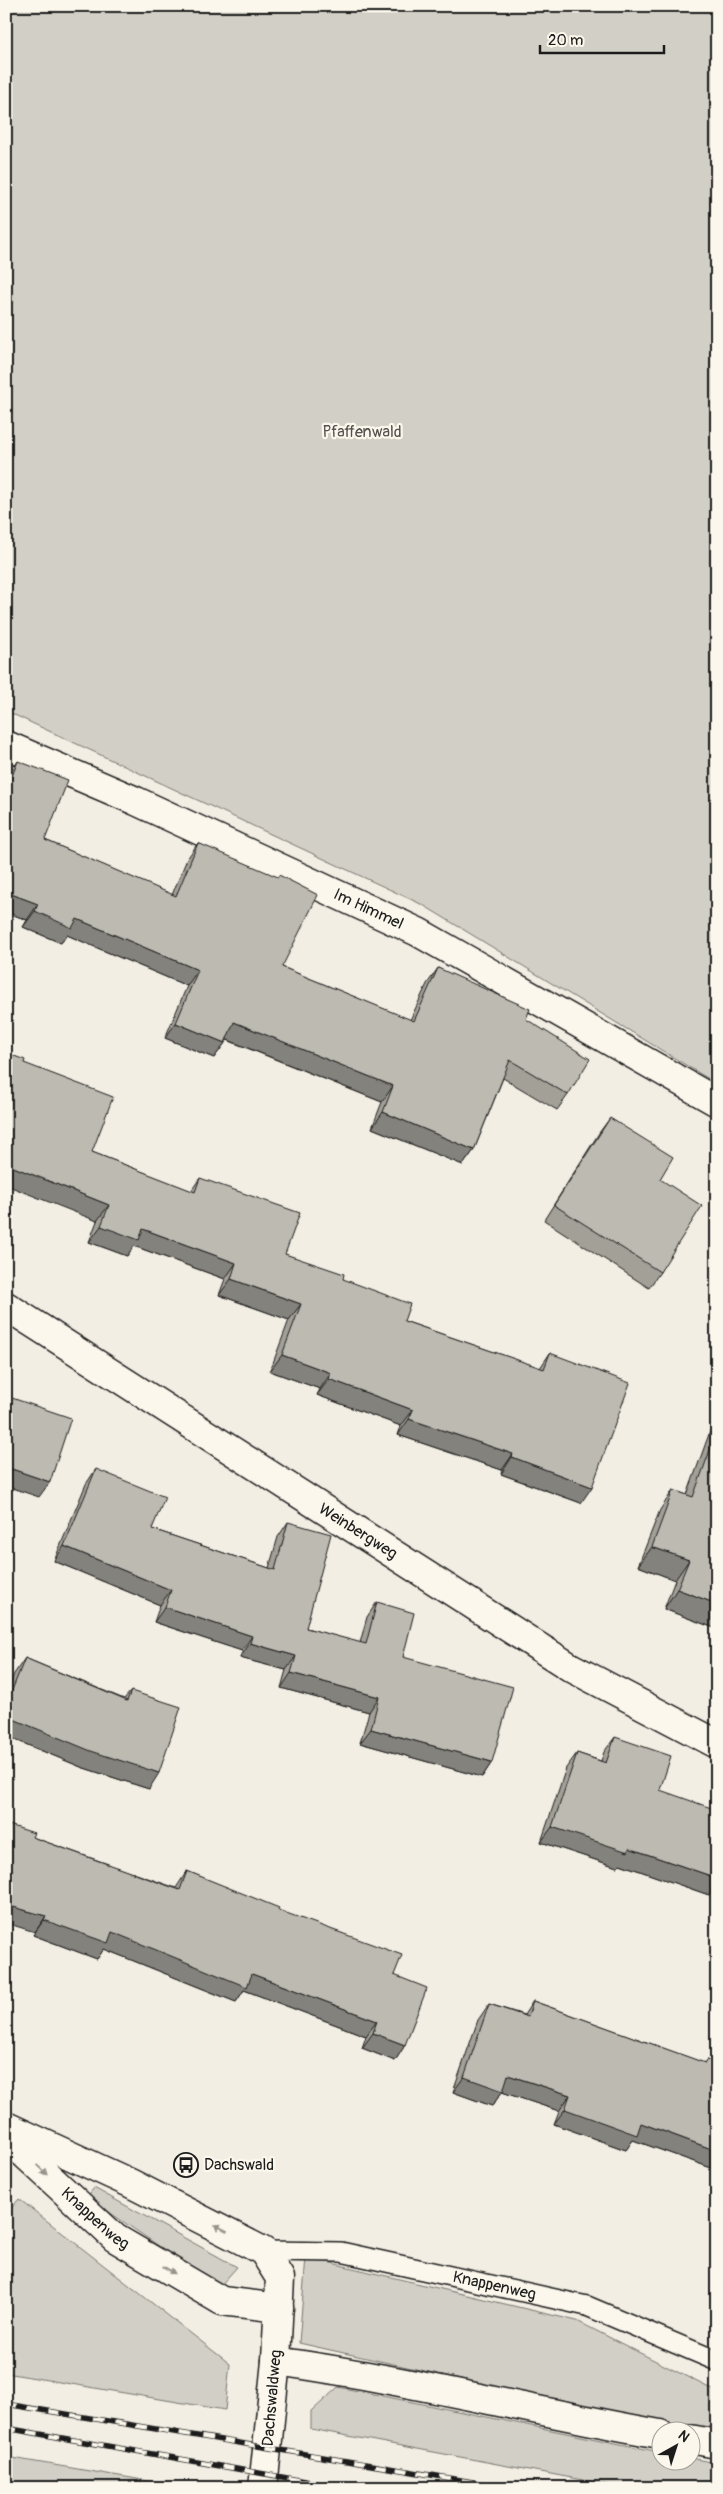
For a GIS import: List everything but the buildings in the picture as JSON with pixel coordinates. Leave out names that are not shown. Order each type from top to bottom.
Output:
[{"type":"street","name":"Im Himmel","points":[[6,745],[145,805],[418,932],[717,1102]]},
{"type":"street","name":"Weinbergweg","points":[[6,1306],[570,1667],[717,1744]]},
{"type":"street","name":"Knappenweg","points":[[6,2126],[130,2183],[263,2251]]},
{"type":"street","name":"Knappenweg","points":[[6,2137],[115,2238],[222,2301],[279,2308]]},
{"type":"street","points":[[263,2251],[280,2278],[279,2308]]},
{"type":"street","name":"Dachswaldweg","points":[[263,2488],[276,2361],[279,2308]]},
{"type":"street","points":[[276,2361],[320,2367],[650,2432]]},
{"type":"street","points":[[700,2441],[717,2444]]},
{"type":"lane","name":"Knappenweg","points":[[263,2251],[341,2252],[587,2306],[717,2361]]},
{"type":"green space","name":"Pfaffenwald","points":[[6,6],[717,6],[717,1084],[423,905],[6,711]]},
{"type":"green space","points":[[94,2188],[237,2267],[219,2287],[87,2197]]},
{"type":"green space","points":[[19,2199],[230,2364],[225,2410],[6,2373],[6,2214]]},
{"type":"green space","points":[[306,2257],[577,2321],[717,2392],[717,2436],[700,2432],[700,2422],[654,2422],[299,2343]]},
{"type":"green space","points":[[338,2387],[650,2450],[650,2472],[700,2472],[700,2460],[717,2463],[717,2488],[625,2488],[311,2429],[311,2412]]},
{"type":"green space","points":[[6,2457],[191,2488],[6,2488]]},
{"type":"railway","points":[[6,2404],[509,2488]]},
{"type":"railway","points":[[6,2428],[344,2488]]},
{"type":"place","name":"Dachswald","points":[[186,2165]]}]
